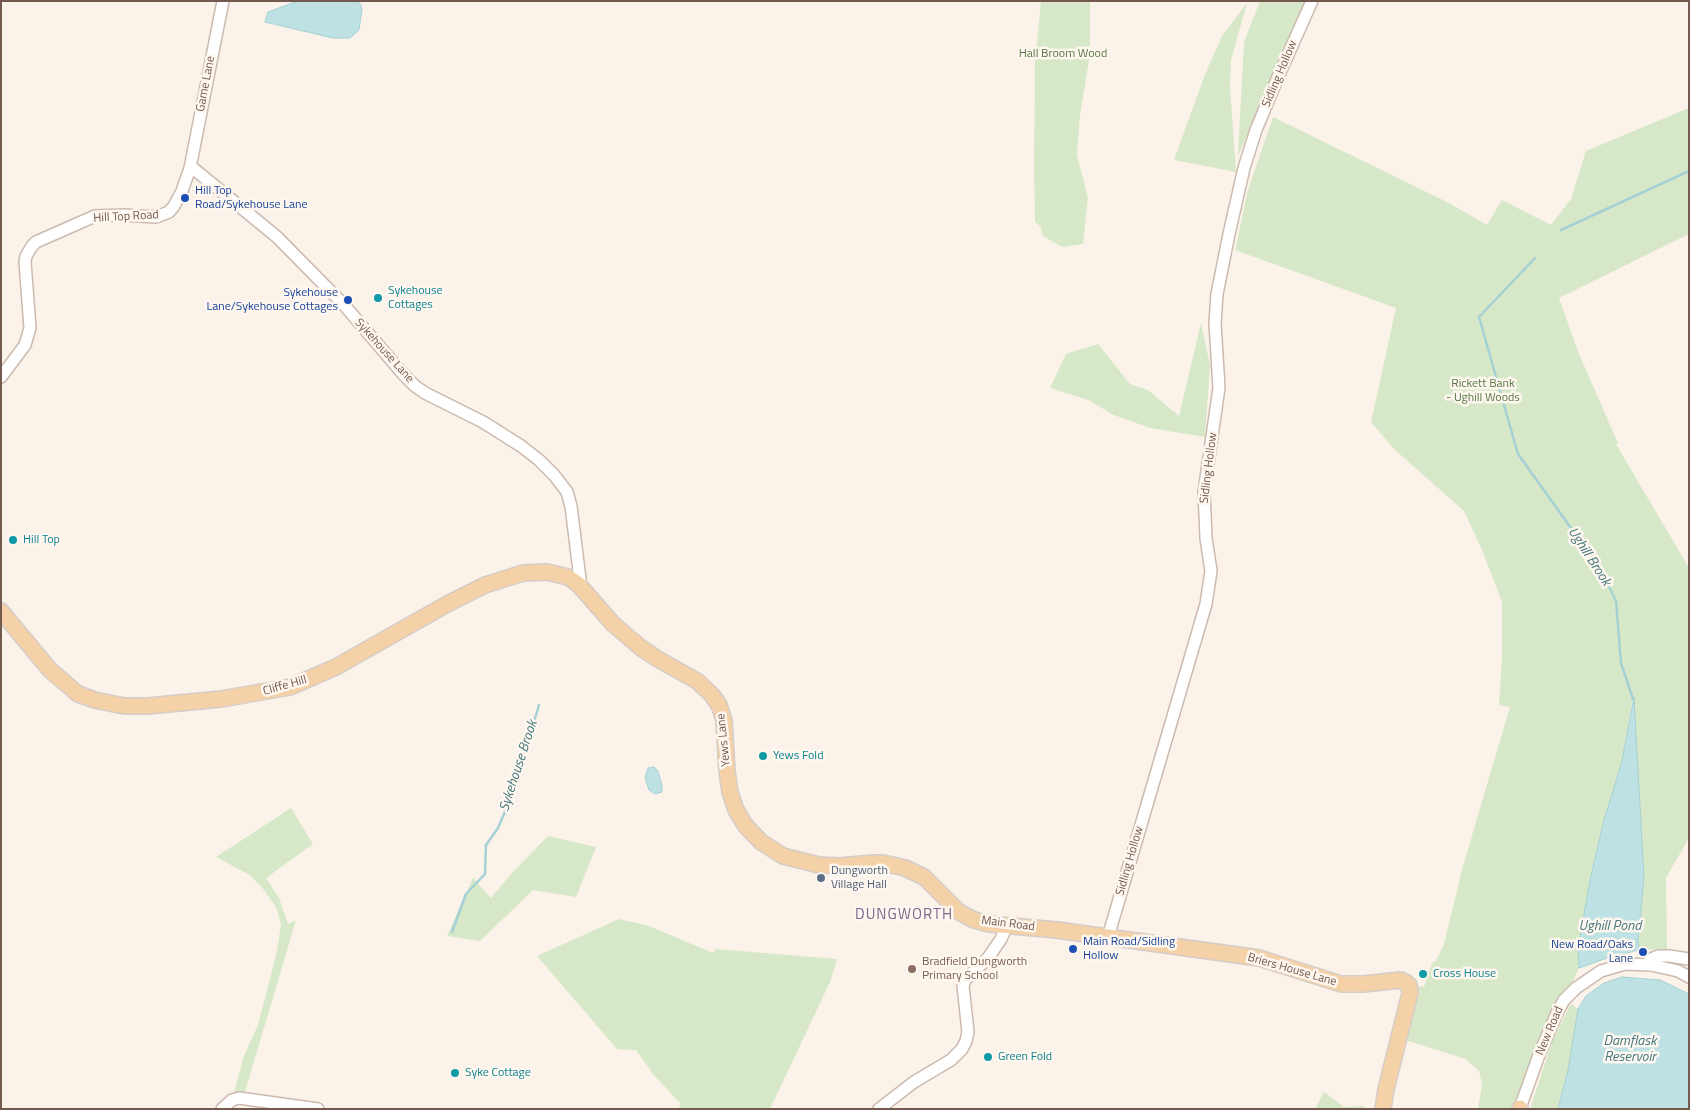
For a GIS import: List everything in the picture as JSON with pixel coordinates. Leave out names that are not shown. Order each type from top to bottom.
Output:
[{"type":"main road","name":"Cliffe Hill","points":[[1,611],[43,662],[71,689],[103,702],[124,706],[148,706],[185,704],[258,694],[299,684],[336,667],[464,595],[523,573],[547,572],[568,577],[579,584]]},
{"type":"main road","name":"Yews Lane","points":[[579,584],[608,619],[640,647],[697,681],[712,695],[719,705],[724,720],[727,771],[730,792],[736,810],[761,842],[783,856],[806,863]]},
{"type":"main road","name":"Main Road","points":[[806,863],[830,866],[883,863],[905,868],[924,877],[964,915],[989,924],[1108,937]]},
{"type":"main road","name":"Briers House Lane","points":[[1108,937],[1260,958],[1341,984],[1401,980],[1405,982],[1409,985],[1410,993],[1386,1088],[1384,1109]]},
{"type":"street","name":"Game Lane","points":[[190,168],[223,1]]},
{"type":"street","name":"Sidling Hollow","points":[[1108,937],[1206,604],[1211,571],[1206,536],[1204,492],[1219,388],[1215,323],[1217,294],[1229,234],[1244,168],[1256,130],[1312,1]]},
{"type":"street","name":"Hill Top Road","points":[[1,377],[25,345],[29,333],[30,316],[25,262],[32,246],[36,242],[95,216],[123,215],[148,218],[163,215],[174,206],[182,191],[190,168]]},
{"type":"street","name":"Sykehouse Lane","points":[[190,168],[194,169],[283,243],[345,306],[415,386],[425,393],[483,422],[515,442],[539,460],[554,475],[567,492],[571,506],[580,574],[579,584]]},
{"type":"street","points":[[879,1109],[914,1082],[951,1060],[962,1049],[968,1032],[963,986],[965,980],[988,958],[1001,940],[1007,925]]},
{"type":"street","points":[[1647,964],[1651,959],[1658,956],[1689,959]]},
{"type":"street","name":"New Road","points":[[1520,1109],[1539,1055],[1557,1013],[1568,995],[1602,970],[1625,964],[1647,964],[1678,971],[1689,977]]},
{"type":"street","points":[[222,1109],[232,1100],[239,1098],[318,1109]]},
{"type":"green space","name":"Hall Broom Wood","points":[[1041,1],[1090,1],[1090,54],[1080,115],[1077,155],[1088,198],[1083,244],[1062,247],[1043,236],[1040,226],[1035,222],[1035,63]]},
{"type":"green space","points":[[1260,1],[1306,1],[1238,156],[1244,42]]},
{"type":"green space","points":[[1247,3],[1231,60],[1230,86],[1236,172],[1174,160],[1204,77],[1222,36]]},
{"type":"green space","name":"Rickett Bank - Ughill Woods","points":[[1689,108],[1689,234],[1559,298],[1579,354],[1618,443],[1616,444],[1689,568],[1689,838],[1666,878],[1667,949],[1639,950],[1638,941],[1644,877],[1633,700],[1621,765],[1604,820],[1590,880],[1578,948],[1579,968],[1516,1105],[1512,1109],[1478,1109],[1482,1084],[1479,1071],[1466,1059],[1405,1040],[1417,986],[1424,987],[1432,963],[1436,961],[1444,944],[1463,866],[1510,707],[1499,705],[1502,658],[1502,602],[1482,550],[1464,511],[1394,449],[1371,422],[1396,308],[1235,250],[1248,190],[1273,117],[1449,203],[1487,225],[1502,200],[1551,225],[1571,199],[1586,151]]},
{"type":"green space","points":[[1201,323],[1210,365],[1205,437],[1150,428],[1114,415],[1088,400],[1050,388],[1066,354],[1098,344],[1130,384],[1148,390],[1179,416]]},
{"type":"green space","points":[[291,808],[313,844],[266,878],[279,898],[288,924],[296,920],[245,1092],[234,1092],[244,1056],[258,1025],[277,951],[281,924],[276,907],[261,886],[248,874],[216,857]]},
{"type":"green space","points":[[548,836],[596,847],[576,897],[533,890],[480,941],[447,936],[473,878],[491,898],[511,874]]},
{"type":"green space","points":[[619,919],[649,926],[713,953],[716,949],[837,959],[830,982],[770,1109],[679,1109],[680,1103],[653,1074],[636,1050],[617,1049],[537,956]]},
{"type":"green space","points":[[1571,1004],[1578,1009],[1568,1070],[1558,1109],[1530,1109],[1553,1039]]},
{"type":"green space","points":[[1324,1092],[1344,1107],[1365,1106],[1363,1109],[1315,1109]]},
{"type":"water","points":[[298,1],[359,1],[362,9],[359,30],[350,38],[333,38],[265,22],[268,12]]},
{"type":"water","name":"Ughill Pond","points":[[1634,698],[1644,877],[1638,941],[1639,950],[1610,957],[1579,968],[1578,948],[1590,880],[1604,820],[1621,765]]},
{"type":"water","points":[[654,767],[658,771],[662,785],[662,792],[655,794],[649,790],[645,778],[648,768]]},
{"type":"water","name":"Damflask Reservoir","points":[[1622,977],[1660,980],[1689,994],[1689,1109],[1558,1109],[1568,1070],[1578,1009],[1586,996],[1604,983]]},
{"type":"waterway","name":"Ughill Brook","points":[[1561,230],[1689,171]]},
{"type":"waterway","name":"Ughill Brook","points":[[1535,258],[1479,317],[1518,454],[1601,570],[1616,601],[1621,663],[1633,699]]},
{"type":"waterway","name":"Sykehouse Brook","points":[[452,932],[466,894],[485,874],[486,845],[498,828],[513,793],[539,705]]},
{"type":"place","name":"Hill Top Road/Sykehouse Lane","points":[[185,198]]},
{"type":"place","name":"Sykehouse Cottages","points":[[378,298]]},
{"type":"place","name":"Sykehouse Lane/Sykehouse Cottages","points":[[348,300]]},
{"type":"place","name":"Hill Top","points":[[13,540]]},
{"type":"place","name":"Yews Fold","points":[[763,756]]},
{"type":"place","name":"Dungworth Village Hall","points":[[821,878]]},
{"type":"place","name":"Main Road/Sidling Hollow","points":[[1073,949]]},
{"type":"place","name":"New Road/Oaks Lane","points":[[1643,952]]},
{"type":"place","name":"Bradfield Dungworth Primary School","points":[[912,969]]},
{"type":"place","name":"Cross House","points":[[1423,974]]},
{"type":"place","name":"Green Fold","points":[[988,1057]]},
{"type":"place","name":"Syke Cottage","points":[[455,1073]]},
{"type":"district","name":"DUNGWORTH","points":[[904,915]]}]
